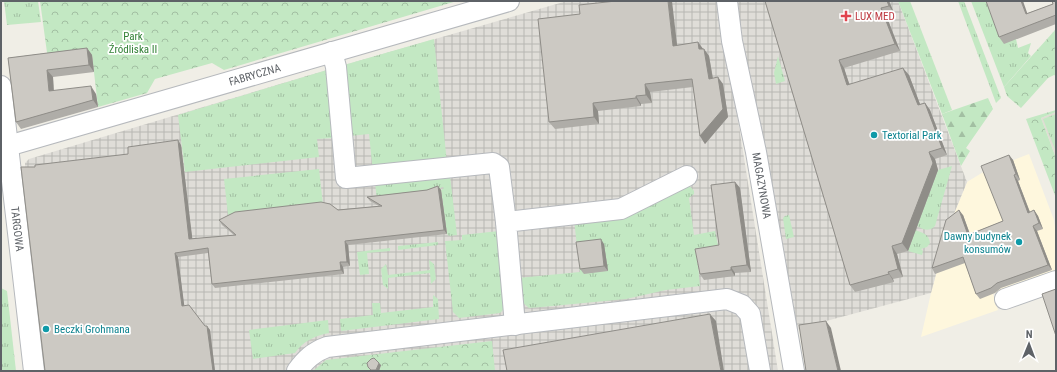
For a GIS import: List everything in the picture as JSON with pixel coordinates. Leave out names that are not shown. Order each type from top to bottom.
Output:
[{"type":"street","name":"FABRYCZNA","points":[[4,147],[509,1]]},
{"type":"street","name":"MAGAZYNOWA","points":[[727,1],[732,41],[756,152],[794,371]]},
{"type":"street","points":[[332,52],[336,67],[346,178],[493,163],[499,167],[506,222],[515,325]]},
{"type":"street","name":"TARGOWA","points":[[1,86],[4,147],[34,371]]},
{"type":"street","points":[[506,222],[606,212],[621,209],[687,176]]},
{"type":"street","points":[[1005,299],[1056,281]]},
{"type":"street","points":[[297,371],[317,350],[326,347],[727,299],[742,304],[750,314],[760,371]]},
{"type":"shaded area","points":[[567,1],[719,1],[778,371],[48,371],[25,169],[25,163],[29,159],[327,70]]},
{"type":"shaded area","name":"Textorial Park","points":[[736,1],[898,1],[967,182],[949,226],[931,293],[800,328],[797,331],[743,58]]},
{"type":"shaded area","points":[[1056,112],[1056,158],[1041,118]]},
{"type":"shaded area","points":[[1029,154],[1054,220],[1056,234],[1056,271],[993,294],[998,310],[921,337],[949,226],[967,182],[985,171]]},
{"type":"green space","points":[[4,1],[38,1],[41,22],[7,25]]},
{"type":"green space","name":"Park Źródliska II","points":[[40,1],[457,1],[224,70],[212,63],[155,79],[147,93],[98,107],[92,55],[48,60]]},
{"type":"green space","points":[[898,1],[910,1],[952,110],[942,114]]},
{"type":"green space","points":[[958,1],[964,1],[1001,98],[996,103]]},
{"type":"green space","points":[[971,1],[987,1],[1016,39],[1018,48],[1031,43],[1028,53],[1031,56],[1004,87]]},
{"type":"green space","points":[[1056,29],[1056,76],[1054,75],[1048,78],[1021,108],[1007,96],[1004,87]]},
{"type":"green space","points":[[434,39],[447,163],[373,172],[369,134],[350,136],[344,65]]},
{"type":"green space","points":[[778,56],[785,81],[776,84],[774,73]]},
{"type":"green space","points":[[327,70],[333,138],[317,139],[319,157],[185,172],[178,115]]},
{"type":"green space","points":[[988,98],[993,109],[966,148],[970,151],[961,166],[942,114]]},
{"type":"green space","points":[[1056,110],[1056,112],[1041,118],[1056,158],[1056,198],[1026,119]]},
{"type":"green space","points":[[1056,114],[1056,152],[1043,119]]},
{"type":"green space","points":[[952,166],[935,226],[931,229],[922,229],[917,226],[938,170]]},
{"type":"green space","points":[[319,169],[323,205],[228,215],[224,179]]},
{"type":"green space","points":[[450,176],[457,235],[449,236],[447,234],[441,190],[444,188],[442,187],[435,192],[377,200],[375,183]]},
{"type":"green space","points":[[689,185],[694,191],[694,194],[689,198],[694,235],[715,231],[719,250],[697,254],[700,286],[666,290],[626,299],[542,307],[529,308],[522,302],[518,278],[580,272],[574,220],[638,212]]},
{"type":"green space","points":[[789,215],[794,237],[786,239],[783,218]]},
{"type":"green space","points":[[915,230],[925,234],[930,243],[927,247],[921,249],[923,251],[922,255],[908,251]]},
{"type":"green space","points":[[499,231],[506,307],[500,313],[459,318],[453,312],[445,241],[462,240],[462,235]]},
{"type":"green space","points":[[438,242],[438,245],[398,250],[398,246]]},
{"type":"green space","points":[[390,248],[390,251],[367,253],[369,274],[360,275],[357,252]]},
{"type":"green space","points":[[429,260],[434,264],[436,279],[431,284],[430,273],[388,278],[388,289],[383,285],[381,269],[386,264],[388,275],[430,270]]},
{"type":"green space","points":[[1,288],[7,291],[16,371],[1,371]]},
{"type":"green space","points":[[433,295],[438,299],[439,319],[341,331],[340,319],[373,315],[372,303],[380,303],[381,313],[433,307]]},
{"type":"green space","points":[[328,320],[329,333],[319,335],[310,340],[301,346],[295,353],[253,359],[249,330]]},
{"type":"green space","points":[[492,341],[495,371],[313,371],[326,360]]},
{"type":"building","points":[[616,1],[668,1],[673,46],[698,42],[699,49],[704,49],[709,79],[718,77],[723,109],[700,136],[692,79],[645,84],[646,95],[636,96],[636,98],[593,103],[594,117],[549,122],[538,19],[580,14],[579,5]]},
{"type":"building","name":"Textorial Park","points":[[765,1],[887,1],[889,6],[881,8],[895,44],[839,60],[847,85],[903,68],[918,105],[925,103],[942,148],[929,152],[933,163],[902,243],[892,246],[898,269],[888,272],[889,274],[850,285]]},
{"type":"building","points":[[986,1],[1021,1],[1026,14],[1053,4],[1052,1],[1056,1],[1056,15],[999,37]]},
{"type":"building","points":[[87,48],[89,65],[47,70],[49,91],[91,86],[93,100],[16,122],[8,58]]},
{"type":"building","points":[[178,140],[189,239],[236,235],[219,220],[235,212],[321,202],[330,204],[338,210],[382,206],[367,197],[427,190],[438,186],[444,230],[345,241],[347,262],[340,262],[341,270],[212,284],[208,248],[175,253],[182,306],[189,305],[205,326],[207,326],[213,371],[45,371],[21,167],[35,167],[35,165],[128,154],[128,147]]},
{"type":"building","points":[[1009,155],[1016,174],[1014,175],[1028,213],[1034,210],[1039,223],[1033,226],[1048,265],[997,283],[991,288],[976,294],[963,257],[932,268],[946,220],[959,210],[968,235],[1003,221],[981,166]]},
{"type":"building","points":[[735,182],[747,265],[731,267],[731,270],[700,274],[695,249],[719,245],[711,185]]},
{"type":"building","points":[[601,239],[604,266],[580,269],[576,242]]},
{"type":"building","points":[[1056,289],[1056,336],[1042,294]]},
{"type":"building","points":[[710,314],[721,371],[507,371],[503,350]]},
{"type":"building","points":[[826,321],[838,371],[806,371],[799,325]]},
{"type":"building","points":[[374,358],[379,363],[376,370],[371,370],[367,363]]},
{"type":"place","name":"LUX MED","points":[[846,16]]},
{"type":"place","name":"Textorial Park","points":[[874,135]]},
{"type":"place","name":"Dawny budynek konsumów","points":[[1019,242]]},
{"type":"place","name":"Beczki Grohmana","points":[[46,329]]}]
